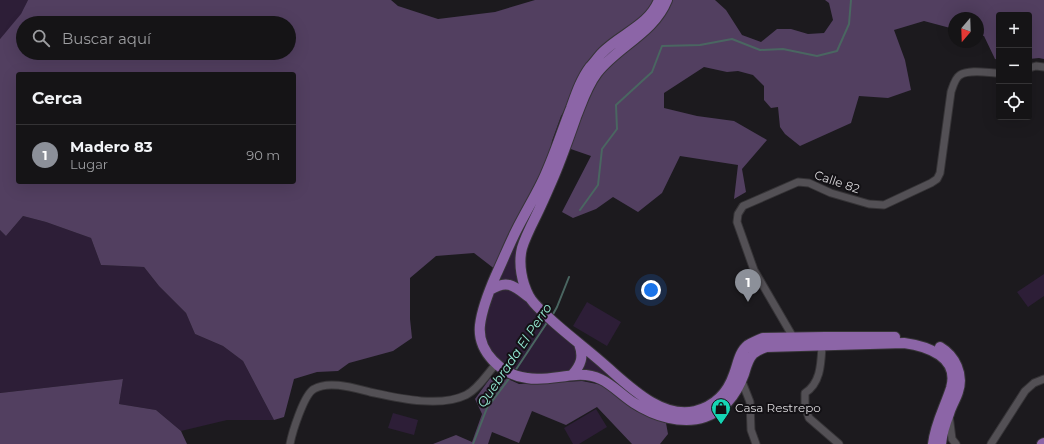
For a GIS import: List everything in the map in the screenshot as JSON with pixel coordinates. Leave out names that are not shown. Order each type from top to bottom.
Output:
[{"type":"main road","points":[[659,0],[642,23],[602,52],[589,69],[580,85],[546,173],[515,232],[490,290],[480,326],[483,346],[488,355],[505,371],[529,379],[572,375],[592,376],[602,379],[643,408],[666,417],[687,421],[718,411],[727,404],[742,379],[749,359],[759,350],[766,347],[904,343],[923,347],[939,354],[951,370],[951,387],[937,424],[933,444]]},
{"type":"main road","points":[[530,298],[522,277],[522,249],[527,234],[554,176],[587,89],[609,59],[645,31],[655,20],[663,9],[667,0]]},
{"type":"main road","points":[[490,290],[499,284],[508,284],[517,288],[530,298],[536,306],[567,335],[638,393],[649,400],[668,408],[686,412],[702,409],[711,405],[720,398],[734,375],[739,358],[748,346],[763,338],[903,337],[933,343],[952,357],[958,368],[960,380],[959,391],[949,413],[942,434],[941,444]]},
{"type":"main road","points":[[572,375],[581,363],[582,352],[579,344]]},
{"type":"street","points":[[1032,67],[1044,67]]},
{"type":"street","name":"Calle 82","points":[[793,338],[754,270],[737,222],[738,214],[743,206],[798,182],[809,183],[831,193],[868,204],[884,205],[931,183],[937,179],[940,173],[951,92],[954,82],[960,75],[973,72],[996,73]]},
{"type":"street","points":[[822,345],[820,370],[813,389],[805,394],[805,407],[809,418],[839,444]]},
{"type":"street","points":[[290,444],[300,412],[309,393],[314,389],[322,386],[337,385],[414,400],[432,401],[455,398],[467,394],[475,388],[496,364]]},
{"type":"street","points":[[742,379],[750,402],[751,430],[756,444]]},
{"type":"street","points":[[991,444],[1025,391],[1034,383],[1044,379]]},
{"type":"street","points":[[949,413],[952,439],[956,444]]},
{"type":"shaded area","points":[[0,0],[28,0],[21,15],[16,16],[16,21],[0,39]]},
{"type":"shaded area","points":[[28,0],[391,0],[398,6],[438,19],[495,12],[535,0],[659,0],[657,4],[602,52],[561,116],[552,141],[546,173],[496,270],[474,253],[436,256],[410,278],[410,319],[412,338],[393,351],[349,363],[338,371],[317,372],[294,379],[284,417],[274,420],[243,361],[223,346],[195,334],[186,313],[159,286],[144,267],[101,265],[91,238],[46,222],[23,216],[6,236],[0,230],[0,39],[16,20],[16,60],[296,60],[296,16],[19,16]]},
{"type":"shaded area","points":[[667,0],[715,0],[726,10],[742,35],[761,42],[777,29],[791,29],[808,34],[824,33],[833,20],[829,3],[825,0],[1044,0],[1044,59],[1032,59],[1032,12],[996,12],[996,59],[984,36],[984,12],[948,12],[948,27],[924,21],[894,30],[905,60],[911,90],[888,98],[859,96],[851,123],[800,146],[785,134],[780,127],[778,107],[771,108],[764,100],[764,86],[753,75],[738,71],[727,72],[704,67],[664,93],[664,108],[697,116],[734,121],[767,140],[742,169],[746,192],[734,199],[738,165],[680,156],[662,193],[638,212],[613,197],[596,209],[573,218],[562,212],[591,156],[565,147],[597,74]]},
{"type":"shaded area","points":[[547,183],[529,220],[522,287],[497,282],[513,246]]},
{"type":"shaded area","points":[[23,216],[46,222],[91,238],[101,265],[144,267],[159,286],[186,313],[195,334],[223,346],[243,361],[274,420],[227,420],[181,431],[156,410],[119,404],[123,379],[0,393],[0,230],[6,236]]},
{"type":"shaded area","points":[[1044,274],[1044,296],[1028,307],[1017,292]]},
{"type":"shaded area","points":[[508,287],[516,292],[549,325],[578,350],[579,362],[571,371],[542,375],[525,375],[500,361],[492,353],[484,334],[486,312],[495,290]]},
{"type":"shaded area","points":[[587,302],[621,322],[607,346],[573,326]]},
{"type":"shaded area","points":[[585,352],[613,377],[596,372],[580,371]]},
{"type":"shaded area","points":[[499,375],[519,384],[582,381],[602,385],[636,411],[666,423],[668,434],[660,444],[632,444],[597,407],[566,425],[532,411],[519,443],[492,432],[488,444],[433,444],[456,435],[472,442],[482,414],[475,399],[491,377]]},
{"type":"shaded area","points":[[123,379],[119,404],[156,410],[181,431],[187,444],[0,444],[0,393]]},
{"type":"shaded area","points":[[596,409],[607,427],[579,444],[573,444],[564,428]]},
{"type":"shaded area","points":[[393,413],[418,420],[414,435],[388,428]]},
{"type":"waterway","name":"Quebrada El Perro","points":[[580,210],[598,185],[602,149],[617,129],[616,105],[652,72],[662,46],[700,45],[732,39],[760,50],[783,49],[817,56],[837,51],[849,24],[851,0]]},
{"type":"waterway","name":"Quebrada El Perro","points":[[552,316],[569,277]]},
{"type":"waterway","name":"Quebrada El Perro","points":[[515,371],[548,321]]},
{"type":"waterway","name":"Quebrada El Perro","points":[[473,444],[487,408],[511,376]]},
{"type":"place","name":"Madero 83","points":[[748,302]]},
{"type":"place","name":"Casa Restrepo","points":[[721,425]]}]
